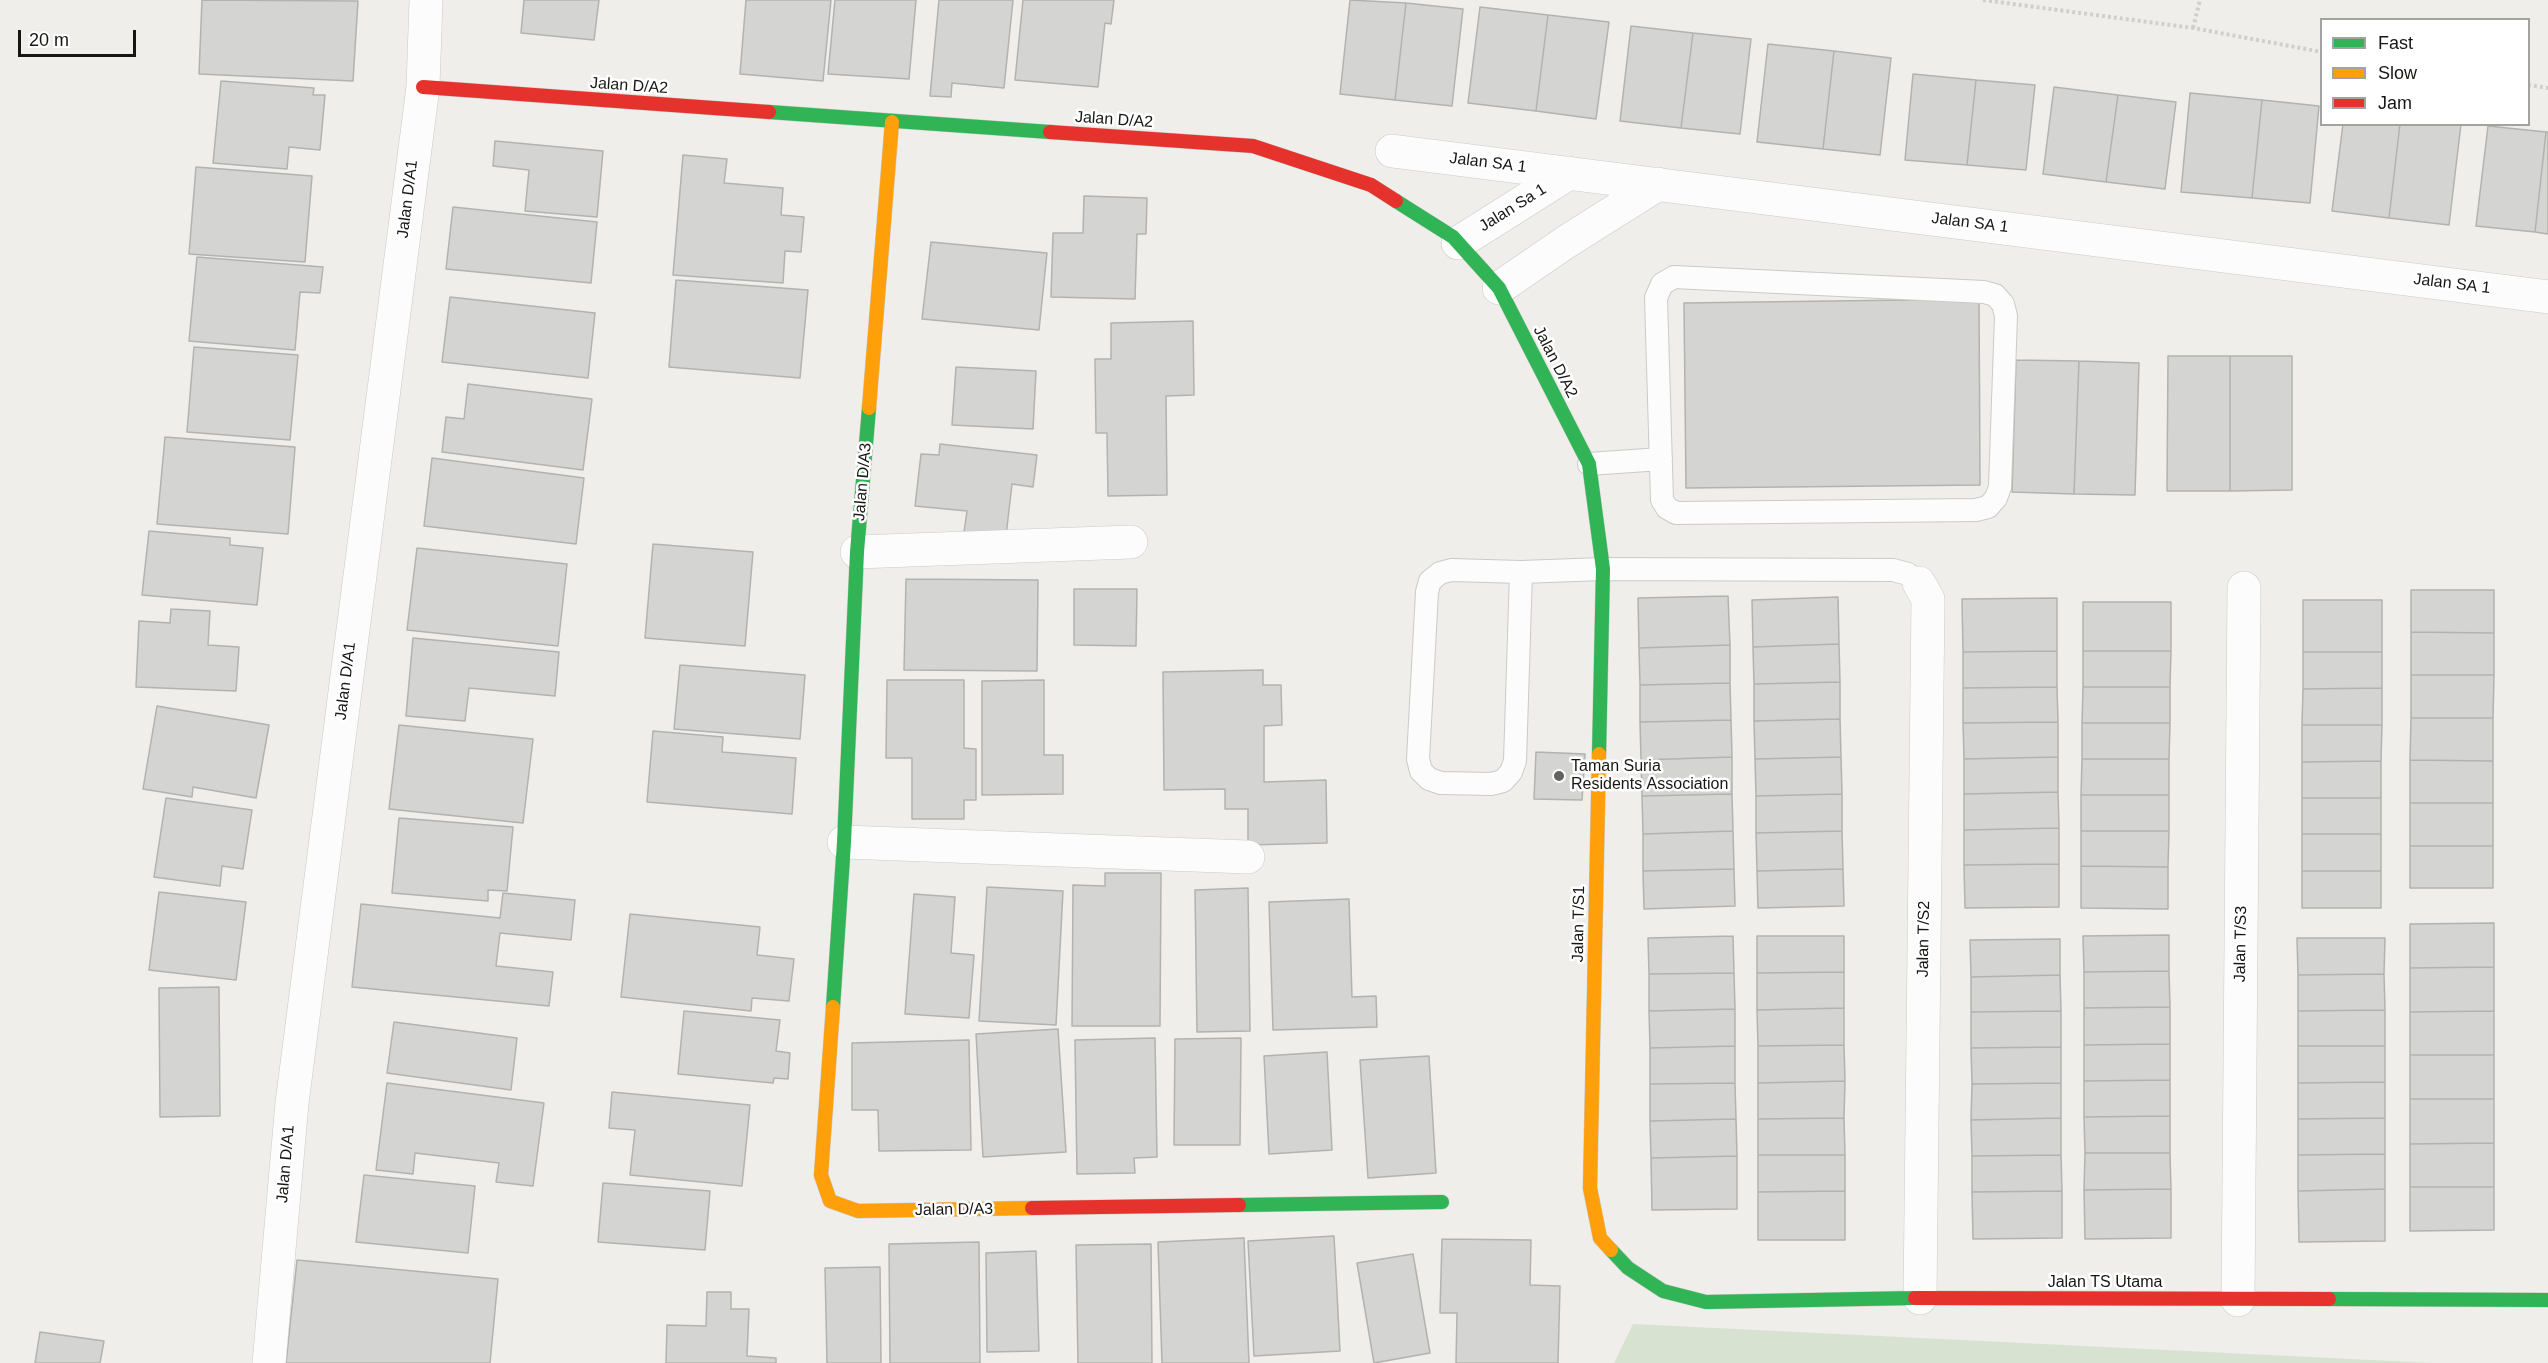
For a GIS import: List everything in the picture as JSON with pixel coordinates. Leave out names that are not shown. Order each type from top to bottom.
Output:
[{"type":"street","name":"Jalan D/A1","points":[[269,1363],[292,1103],[423,87],[426,0]]},
{"type":"street","name":"Jalan D/A2","points":[[423,87],[1253,146],[1371,185],[1453,237],[1499,288],[1588,464],[1599,526]]},
{"type":"street","name":"Jalan D/A3","points":[[892,122],[857,552],[844,842],[821,1175],[830,1201],[858,1211],[1442,1203]]},
{"type":"street","name":"Jalan SA 1","points":[[1392,151],[2548,297]]},
{"type":"street","name":"Jalan Sa 1","points":[[1458,243],[1569,173]]},
{"type":"street","points":[[1499,288],[1566,242],[1658,184]]},
{"type":"street","name":"Jalan T/S1","points":[[1599,526],[1603,569],[1590,1188],[1600,1238],[1628,1268],[1663,1291]]},
{"type":"street","points":[[857,552],[1131,542]]},
{"type":"street","name":"Jalan T/S2","points":[[1919,583],[1928,599],[1920,1298]]},
{"type":"street","name":"Jalan T/S3","points":[[2238,1300],[2244,588]]},
{"type":"street","points":[[844,842],[1248,857]]},
{"type":"street","name":"Jalan TS Utama","points":[[1663,1291],[1706,1302],[1920,1298],[2548,1300]]},
{"type":"lane","points":[[1674,277],[1984,292],[1995,295],[2003,304],[2006,316],[2000,487],[1996,498],[1988,507],[1976,510],[1676,513],[1666,508],[1662,500],[1661,459],[1656,298],[1662,284],[1674,277]]},
{"type":"lane","points":[[1588,464],[1661,459]]},
{"type":"lane","points":[[1521,572],[1515,761],[1511,772],[1503,781],[1491,784],[1441,783],[1429,779],[1421,771],[1418,759],[1427,592],[1430,580],[1440,573],[1451,570],[1521,572],[1603,569],[1893,570],[1908,574],[1919,583]]},
{"type":"path","points":[[1983,0],[2193,28],[2320,52]]},
{"type":"path","points":[[2193,28],[2200,0]]},
{"type":"path","points":[[2530,85],[2548,88]]},
{"type":"green space","points":[[1633,1324],[2433,1363],[1614,1363]]},
{"type":"building","points":[[202,0],[358,1],[353,81],[199,74]]},
{"type":"building","points":[[524,0],[599,0],[594,40],[521,33]]},
{"type":"building","points":[[746,0],[831,0],[823,81],[740,74]]},
{"type":"building","points":[[835,0],[916,0],[909,79],[828,74]]},
{"type":"building","points":[[939,0],[1013,0],[1004,88],[952,83],[951,97],[930,96]]},
{"type":"building","points":[[1023,0],[1114,0],[1111,24],[1105,23],[1098,87],[1015,80]]},
{"type":"building","points":[[1350,0],[1406,3],[1395,100],[1340,94]]},
{"type":"building","points":[[1406,3],[1463,9],[1452,106],[1395,100]]},
{"type":"building","points":[[1480,7],[1548,15],[1536,111],[1468,103]]},
{"type":"building","points":[[1548,15],[1609,22],[1596,119],[1536,111]]},
{"type":"building","points":[[1631,26],[1693,33],[1681,128],[1620,121]]},
{"type":"building","points":[[1693,33],[1751,39],[1740,134],[1681,128]]},
{"type":"building","points":[[1768,44],[1834,51],[1823,149],[1757,142]]},
{"type":"building","points":[[1834,51],[1891,58],[1880,155],[1823,149]]},
{"type":"building","points":[[1913,74],[1976,80],[1967,165],[1905,160]]},
{"type":"building","points":[[1976,80],[2035,85],[2026,170],[1967,165]]},
{"type":"building","points":[[221,81],[314,88],[313,95],[325,95],[320,150],[289,147],[287,169],[213,163]]},
{"type":"building","points":[[2054,87],[2118,95],[2106,182],[2043,174]]},
{"type":"building","points":[[2190,93],[2262,100],[2252,198],[2181,192]]},
{"type":"building","points":[[2118,95],[2176,102],[2165,189],[2106,182]]},
{"type":"building","points":[[2262,100],[2319,106],[2310,203],[2252,198]]},
{"type":"building","points":[[2343,126],[2400,126],[2389,218],[2332,211]]},
{"type":"building","points":[[2400,126],[2461,126],[2449,225],[2389,218]]},
{"type":"building","points":[[2488,126],[2546,132],[2535,232],[2476,226]]},
{"type":"building","points":[[2546,132],[2548,132],[2548,234],[2535,232]]},
{"type":"building","points":[[495,141],[603,151],[597,217],[525,211],[529,170],[493,166]]},
{"type":"building","points":[[683,155],[727,159],[724,183],[783,188],[781,215],[804,217],[801,252],[785,251],[783,283],[673,275]]},
{"type":"building","points":[[196,167],[312,176],[305,262],[189,254]]},
{"type":"building","points":[[1084,196],[1147,198],[1146,234],[1137,234],[1135,299],[1051,297],[1053,233],[1083,233]]},
{"type":"building","points":[[453,207],[597,222],[591,283],[446,269]]},
{"type":"building","points":[[931,242],[1047,253],[1039,330],[922,319]]},
{"type":"building","points":[[197,257],[323,267],[320,293],[300,292],[295,350],[189,341]]},
{"type":"building","points":[[676,280],[808,290],[800,378],[669,367]]},
{"type":"building","points":[[450,297],[595,313],[588,378],[442,362]]},
{"type":"building","points":[[1979,299],[1980,485],[1686,488],[1684,303]]},
{"type":"building","points":[[1193,321],[1194,395],[1166,396],[1167,495],[1108,496],[1107,433],[1096,433],[1095,359],[1111,359],[1111,323]]},
{"type":"building","points":[[194,347],[298,355],[290,440],[187,432]]},
{"type":"building","points":[[2168,356],[2230,356],[2230,491],[2167,491]]},
{"type":"building","points":[[2230,356],[2292,356],[2292,490],[2230,491]]},
{"type":"building","points":[[2016,360],[2079,361],[2074,494],[2012,492]]},
{"type":"building","points":[[2079,361],[2139,363],[2135,495],[2074,494]]},
{"type":"building","points":[[956,367],[1036,371],[1033,429],[952,425]]},
{"type":"building","points":[[468,384],[592,399],[583,470],[442,452],[446,417],[464,419]]},
{"type":"building","points":[[165,437],[295,447],[288,534],[157,524]]},
{"type":"building","points":[[940,444],[1037,455],[1033,487],[1012,484],[1006,536],[964,532],[967,511],[915,506],[921,454],[939,455]]},
{"type":"building","points":[[432,458],[584,478],[576,544],[424,526]]},
{"type":"building","points":[[149,531],[230,538],[230,545],[263,548],[257,605],[142,595]]},
{"type":"building","points":[[653,544],[753,552],[745,646],[645,638]]},
{"type":"building","points":[[417,548],[567,564],[558,646],[407,630]]},
{"type":"building","points":[[906,579],[1038,580],[1037,671],[904,670]]},
{"type":"building","points":[[1074,589],[1137,589],[1136,646],[1074,645]]},
{"type":"building","points":[[2411,590],[2494,590],[2494,633],[2411,632]]},
{"type":"building","points":[[1728,596],[1730,645],[1639,648],[1638,598]]},
{"type":"building","points":[[1838,597],[1839,644],[1753,647],[1752,600]]},
{"type":"building","points":[[2057,598],[2057,651],[1963,652],[1962,599]]},
{"type":"building","points":[[2303,600],[2382,600],[2382,652],[2303,652]]},
{"type":"building","points":[[2083,602],[2171,602],[2171,651],[2083,651]]},
{"type":"building","points":[[171,609],[210,611],[208,645],[239,647],[236,691],[136,687],[139,621],[170,623]]},
{"type":"building","points":[[2411,632],[2494,633],[2494,675],[2411,675]]},
{"type":"building","points":[[413,638],[559,652],[555,696],[469,688],[465,721],[406,716]]},
{"type":"building","points":[[1839,644],[1840,682],[1754,684],[1753,647]]},
{"type":"building","points":[[1730,645],[1730,683],[1640,685],[1639,648]]},
{"type":"building","points":[[2057,651],[2057,687],[1963,688],[1963,652]]},
{"type":"building","points":[[2083,651],[2171,651],[2170,687],[2083,687]]},
{"type":"building","points":[[2303,652],[2382,652],[2382,688],[2303,689]]},
{"type":"building","points":[[680,665],[805,675],[800,739],[674,729]]},
{"type":"building","points":[[1263,670],[1263,685],[1281,685],[1282,725],[1264,726],[1264,782],[1326,780],[1327,843],[1248,845],[1248,809],[1225,809],[1225,789],[1164,790],[1163,672]]},
{"type":"building","points":[[2411,675],[2494,675],[2493,718],[2411,718]]},
{"type":"building","points":[[887,680],[964,680],[964,748],[976,749],[976,800],[964,800],[964,819],[912,819],[912,758],[886,758]]},
{"type":"building","points":[[1044,680],[1044,755],[1063,755],[1063,794],[982,795],[982,681]]},
{"type":"building","points":[[1840,682],[1840,719],[1754,721],[1754,684]]},
{"type":"building","points":[[1730,683],[1731,720],[1640,722],[1640,685]]},
{"type":"building","points":[[2057,687],[2058,722],[1963,723],[1963,688]]},
{"type":"building","points":[[2083,687],[2170,687],[2170,723],[2082,723]]},
{"type":"building","points":[[2382,688],[2382,725],[2302,725],[2303,689]]},
{"type":"building","points":[[157,706],[269,725],[256,798],[193,787],[192,797],[143,789]]},
{"type":"building","points":[[2411,718],[2493,718],[2493,761],[2410,760]]},
{"type":"building","points":[[1840,719],[1841,757],[1755,759],[1754,721]]},
{"type":"building","points":[[1731,720],[1732,757],[1641,760],[1640,722]]},
{"type":"building","points":[[2058,722],[2058,757],[1964,759],[1963,723]]},
{"type":"building","points":[[2082,723],[2170,723],[2169,759],[2082,759]]},
{"type":"building","points":[[399,725],[533,739],[523,823],[389,809]]},
{"type":"building","points":[[2302,725],[2382,725],[2381,761],[2302,762]]},
{"type":"building","points":[[653,731],[723,737],[722,752],[796,758],[792,814],[647,802]]},
{"type":"building","name":"Taman Suria Residents Association","points":[[1536,752],[1585,754],[1582,800],[1534,799]]},
{"type":"building","points":[[1732,757],[1732,794],[1642,796],[1641,760]]},
{"type":"building","points":[[1841,757],[1842,794],[1756,796],[1755,759]]},
{"type":"building","points":[[2058,757],[2058,792],[1964,794],[1964,759]]},
{"type":"building","points":[[2082,759],[2169,759],[2169,795],[2081,795]]},
{"type":"building","points":[[2410,760],[2493,761],[2493,803],[2410,803]]},
{"type":"building","points":[[2381,761],[2381,798],[2302,798],[2302,762]]},
{"type":"building","points":[[2058,792],[2059,828],[1964,830],[1964,794]]},
{"type":"building","points":[[1732,794],[1733,831],[1643,834],[1642,796]]},
{"type":"building","points":[[1842,794],[1842,831],[1756,833],[1756,796]]},
{"type":"building","points":[[2081,795],[2169,795],[2169,831],[2081,831]]},
{"type":"building","points":[[166,798],[252,810],[243,869],[222,866],[220,886],[154,877]]},
{"type":"building","points":[[2302,798],[2381,798],[2381,834],[2302,834]]},
{"type":"building","points":[[2410,803],[2493,803],[2493,846],[2410,846]]},
{"type":"building","points":[[399,818],[513,827],[507,891],[488,890],[488,901],[392,893]]},
{"type":"building","points":[[2059,828],[2059,864],[1964,865],[1964,830]]},
{"type":"building","points":[[1733,831],[1734,869],[1643,871],[1643,834]]},
{"type":"building","points":[[1842,831],[1843,869],[1757,871],[1756,833]]},
{"type":"building","points":[[2081,831],[2169,831],[2168,867],[2081,866]]},
{"type":"building","points":[[2302,834],[2381,834],[2381,871],[2302,871]]},
{"type":"building","points":[[2410,846],[2493,846],[2493,888],[2410,888]]},
{"type":"building","points":[[2059,864],[2059,907],[1965,908],[1964,865]]},
{"type":"building","points":[[2081,866],[2168,867],[2168,909],[2081,908]]},
{"type":"building","points":[[1734,869],[1735,906],[1644,909],[1643,871]]},
{"type":"building","points":[[1843,869],[1844,906],[1758,908],[1757,871]]},
{"type":"building","points":[[2302,871],[2381,871],[2381,908],[2302,908]]},
{"type":"building","points":[[1105,873],[1161,873],[1160,1026],[1072,1026],[1073,885],[1105,886]]},
{"type":"building","points":[[987,887],[1063,891],[1056,1025],[979,1021]]},
{"type":"building","points":[[1248,888],[1250,1031],[1197,1032],[1195,890]]},
{"type":"building","points":[[159,892],[246,902],[236,980],[149,970]]},
{"type":"building","points":[[503,893],[575,900],[571,940],[500,933],[496,966],[553,972],[549,1006],[352,987],[361,904],[500,918]]},
{"type":"building","points":[[914,894],[955,897],[951,953],[974,955],[969,1018],[905,1014]]},
{"type":"building","points":[[1349,899],[1352,997],[1376,996],[1377,1027],[1273,1030],[1269,902]]},
{"type":"building","points":[[630,914],[760,927],[757,955],[794,959],[789,1001],[752,998],[751,1011],[621,997]]},
{"type":"building","points":[[2494,923],[2494,967],[2410,968],[2410,924]]},
{"type":"building","points":[[2169,935],[2169,971],[2084,972],[2083,936]]},
{"type":"building","points":[[1733,936],[1734,973],[1649,974],[1648,938]]},
{"type":"building","points":[[1757,936],[1844,936],[1844,972],[1757,973]]},
{"type":"building","points":[[2297,938],[2385,938],[2384,974],[2298,975]]},
{"type":"building","points":[[2060,939],[2060,975],[1971,977],[1970,940]]},
{"type":"building","points":[[2494,967],[2494,1011],[2410,1012],[2410,968]]},
{"type":"building","points":[[2169,971],[2170,1007],[2084,1008],[2084,972]]},
{"type":"building","points":[[1844,972],[1844,1008],[1757,1010],[1757,973]]},
{"type":"building","points":[[1734,973],[1735,1009],[1649,1011],[1649,974]]},
{"type":"building","points":[[2384,974],[2385,1010],[2298,1011],[2298,975]]},
{"type":"building","points":[[2060,975],[2061,1011],[1971,1012],[1971,977]]},
{"type":"building","points":[[219,987],[220,1116],[160,1117],[159,988]]},
{"type":"building","points":[[2170,1007],[2170,1044],[2084,1045],[2084,1008]]},
{"type":"building","points":[[1844,1008],[1844,1045],[1758,1046],[1757,1010]]},
{"type":"building","points":[[1735,1009],[1735,1046],[1650,1048],[1649,1011]]},
{"type":"building","points":[[2385,1010],[2385,1046],[2298,1046],[2298,1011]]},
{"type":"building","points":[[684,1011],[780,1020],[776,1051],[790,1053],[788,1079],[774,1078],[773,1083],[678,1074]]},
{"type":"building","points":[[2061,1011],[2061,1047],[1971,1048],[1971,1012]]},
{"type":"building","points":[[2494,1011],[2494,1055],[2410,1055],[2410,1012]]},
{"type":"building","points":[[394,1022],[517,1038],[511,1090],[387,1073]]},
{"type":"building","points":[[1058,1029],[1066,1152],[983,1157],[976,1034]]},
{"type":"building","points":[[1155,1038],[1157,1157],[1134,1158],[1135,1173],[1077,1174],[1075,1040]]},
{"type":"building","points":[[1241,1038],[1240,1145],[1174,1145],[1175,1039]]},
{"type":"building","points":[[969,1040],[971,1150],[879,1151],[878,1110],[852,1110],[852,1043]]},
{"type":"building","points":[[2170,1044],[2170,1080],[2084,1081],[2084,1045]]},
{"type":"building","points":[[1844,1045],[1845,1081],[1758,1083],[1758,1046]]},
{"type":"building","points":[[1735,1046],[1735,1083],[1650,1084],[1650,1048]]},
{"type":"building","points":[[2298,1046],[2385,1046],[2385,1082],[2298,1083]]},
{"type":"building","points":[[2061,1047],[2061,1083],[1972,1084],[1971,1048]]},
{"type":"building","points":[[1327,1052],[1332,1150],[1269,1154],[1264,1056]]},
{"type":"building","points":[[2410,1055],[2494,1055],[2494,1099],[2410,1099]]},
{"type":"building","points":[[1429,1056],[1436,1173],[1368,1178],[1360,1060]]},
{"type":"building","points":[[2170,1080],[2170,1116],[2084,1117],[2084,1081]]},
{"type":"building","points":[[1845,1081],[1844,1118],[1758,1119],[1758,1083]]},
{"type":"building","points":[[2385,1082],[2385,1118],[2298,1119],[2298,1083]]},
{"type":"building","points":[[387,1083],[544,1103],[533,1186],[496,1182],[499,1163],[415,1153],[413,1174],[376,1170]]},
{"type":"building","points":[[1735,1083],[1736,1119],[1650,1121],[1650,1084]]},
{"type":"building","points":[[2061,1083],[2061,1118],[1971,1120],[1972,1084]]},
{"type":"building","points":[[612,1092],[750,1105],[742,1186],[630,1175],[635,1130],[609,1128]]},
{"type":"building","points":[[2410,1099],[2494,1099],[2494,1143],[2410,1144]]},
{"type":"building","points":[[2170,1116],[2170,1153],[2085,1153],[2084,1117]]},
{"type":"building","points":[[1844,1118],[1845,1155],[1758,1155],[1758,1119]]},
{"type":"building","points":[[2061,1118],[2061,1155],[1972,1156],[1971,1120]]},
{"type":"building","points":[[2385,1118],[2385,1154],[2298,1155],[2298,1119]]},
{"type":"building","points":[[1736,1119],[1737,1156],[1651,1158],[1650,1121]]},
{"type":"building","points":[[2494,1143],[2494,1187],[2410,1187],[2410,1144]]},
{"type":"building","points":[[2085,1153],[2170,1153],[2171,1189],[2084,1190]]},
{"type":"building","points":[[2385,1154],[2385,1189],[2298,1191],[2298,1155]]},
{"type":"building","points":[[1758,1155],[1845,1155],[1845,1191],[1758,1192]]},
{"type":"building","points":[[2061,1155],[2062,1191],[1972,1192],[1972,1156]]},
{"type":"building","points":[[1737,1156],[1737,1209],[1652,1210],[1651,1158]]},
{"type":"building","points":[[364,1175],[475,1186],[468,1253],[356,1242]]},
{"type":"building","points":[[603,1183],[710,1191],[705,1250],[598,1242]]},
{"type":"building","points":[[2410,1187],[2494,1187],[2494,1230],[2410,1231]]},
{"type":"building","points":[[2171,1189],[2171,1238],[2085,1239],[2084,1190]]},
{"type":"building","points":[[2385,1189],[2385,1241],[2299,1242],[2298,1191]]},
{"type":"building","points":[[1845,1191],[1845,1240],[1758,1240],[1758,1192]]},
{"type":"building","points":[[2062,1191],[2062,1238],[1973,1239],[1972,1192]]},
{"type":"building","points":[[1334,1236],[1340,1351],[1254,1356],[1248,1241]]},
{"type":"building","points":[[1244,1238],[1249,1363],[1162,1363],[1158,1242]]},
{"type":"building","points":[[1442,1239],[1531,1240],[1530,1285],[1560,1286],[1558,1363],[1456,1363],[1457,1313],[1440,1313]]},
{"type":"building","points":[[979,1242],[980,1363],[890,1363],[889,1244]]},
{"type":"building","points":[[1151,1244],[1152,1363],[1078,1363],[1076,1245]]},
{"type":"building","points":[[1036,1251],[1039,1351],[987,1352],[986,1253]]},
{"type":"building","points":[[1413,1254],[1430,1353],[1374,1363],[1357,1263]]},
{"type":"building","points":[[297,1260],[498,1279],[490,1363],[286,1363]]},
{"type":"building","points":[[880,1267],[881,1363],[827,1363],[825,1268]]},
{"type":"building","points":[[707,1292],[731,1292],[731,1309],[749,1309],[747,1356],[776,1358],[776,1363],[666,1363],[667,1325],[706,1326]]},
{"type":"building","points":[[40,1332],[104,1341],[100,1363],[35,1363]]},
{"type":"traffic: fast","points":[[769,112],[1050,132]]},
{"type":"traffic: fast","points":[[1396,201],[1453,237],[1499,288],[1589,464],[1603,569],[1599,754]]},
{"type":"traffic: fast","points":[[833,1007],[844,842],[857,552],[869,408]]},
{"type":"traffic: fast","points":[[1239,1205],[1442,1202]]},
{"type":"traffic: fast","points":[[1611,1250],[1628,1268],[1663,1291],[1706,1302],[1915,1298]]},
{"type":"traffic: fast","points":[[2329,1299],[2548,1300]]},
{"type":"traffic: slow","points":[[869,408],[892,122]]},
{"type":"traffic: slow","points":[[1599,754],[1590,1188],[1600,1238],[1611,1250]]},
{"type":"traffic: slow","points":[[833,1007],[821,1175],[830,1201],[858,1211],[1032,1208]]},
{"type":"traffic: jam","points":[[423,87],[769,112]]},
{"type":"traffic: jam","points":[[1050,132],[1253,146],[1371,185],[1396,201]]},
{"type":"traffic: jam","points":[[1032,1208],[1239,1205]]},
{"type":"traffic: jam","points":[[1915,1298],[2329,1299]]},
{"type":"place","name":"Taman Suria Residents Association","points":[[1559,776]]}]
